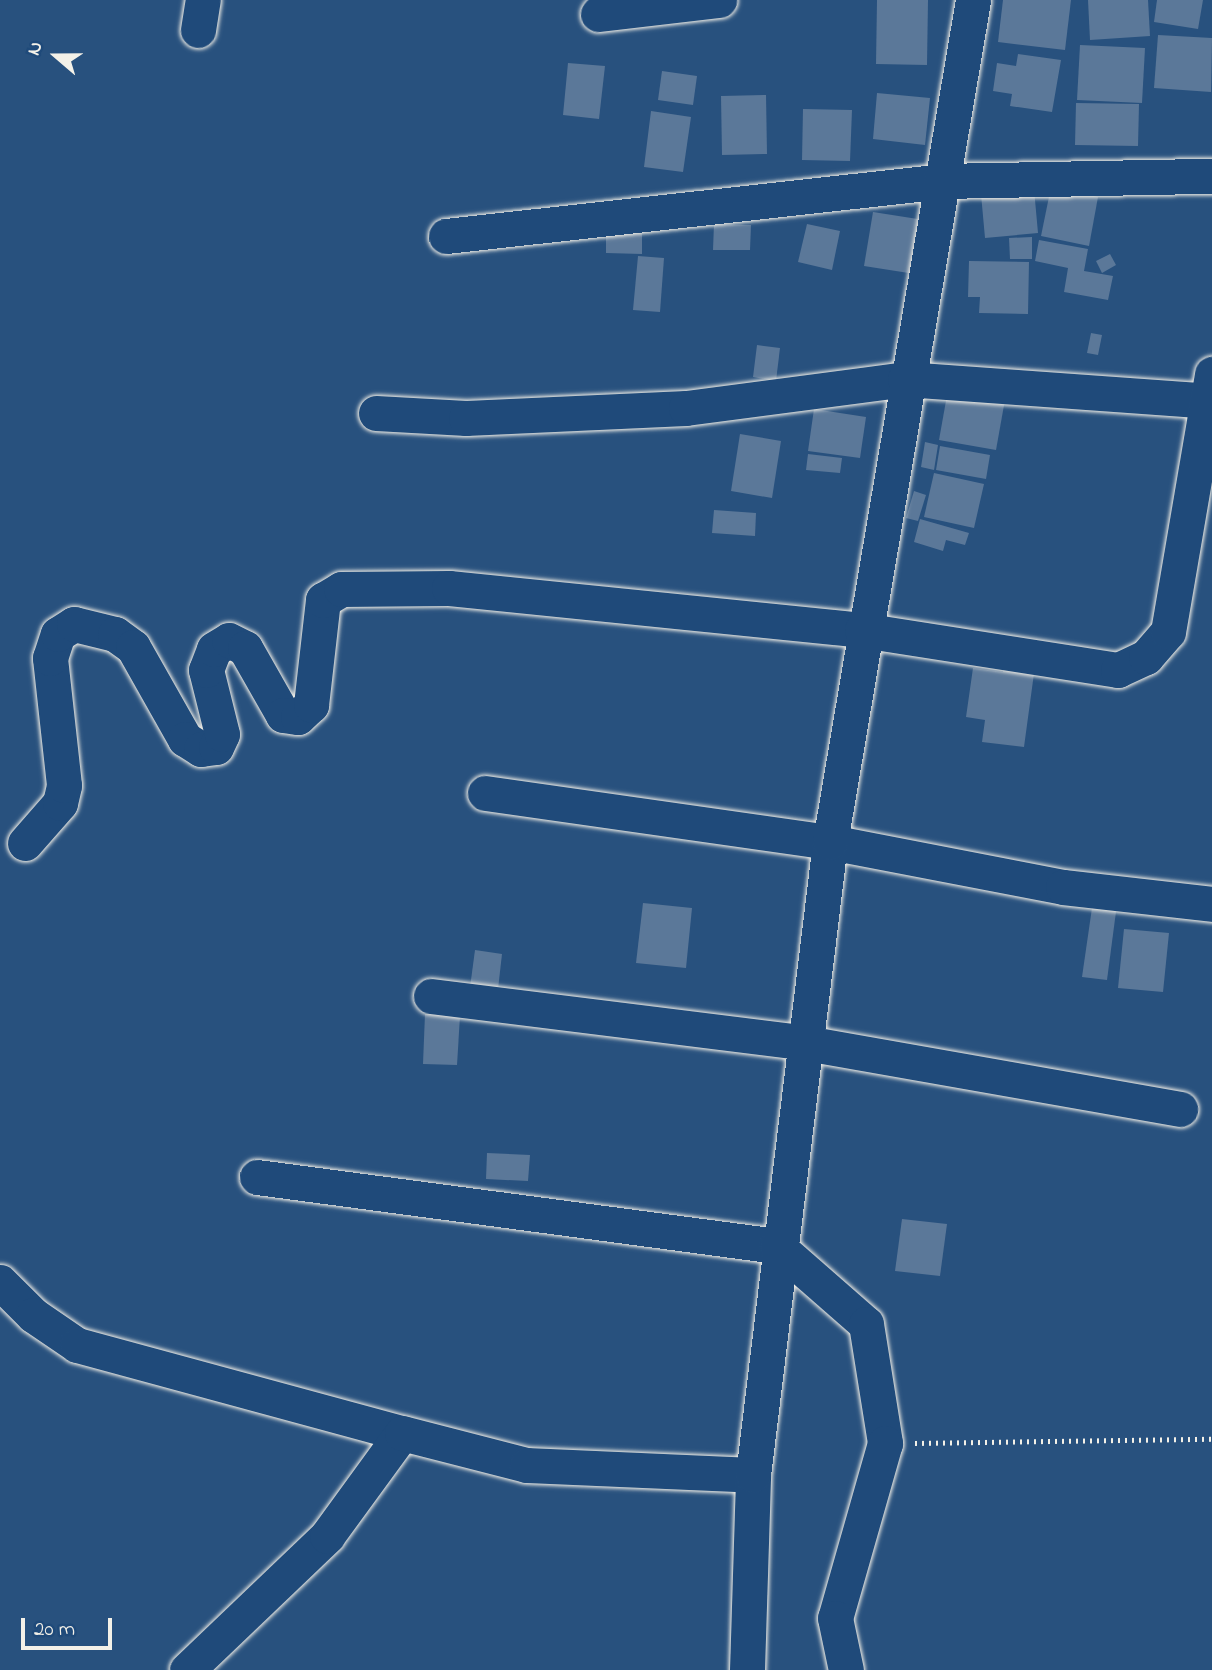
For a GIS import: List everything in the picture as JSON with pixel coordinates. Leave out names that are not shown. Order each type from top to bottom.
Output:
[{"type":"street","points":[[598,14],[719,0]]},
{"type":"street","points":[[747,1670],[753,1475],[777,1246],[806,1044],[830,842],[862,629],[973,0]]},
{"type":"street","points":[[446,236],[941,181],[1212,176]]},
{"type":"street","points":[[25,843],[60,803],[64,785],[50,658],[58,634],[74,624],[115,634],[133,647],[185,738],[201,749],[216,747],[222,734],[206,670],[214,649],[229,640],[245,648],[283,715],[298,717],[311,705],[323,600],[341,589],[449,588],[862,629],[1118,670],[1146,657],[1168,632],[1210,391],[905,379],[686,408],[466,418],[376,412]]},
{"type":"street","points":[[485,793],[830,842],[1063,887],[1212,904]]},
{"type":"street","points":[[430,996],[806,1044],[1180,1109]]},
{"type":"street","points":[[257,1177],[777,1246],[866,1324],[885,1443],[835,1618],[846,1670]]},
{"type":"street","points":[[0,1282],[33,1315],[78,1345],[402,1433],[527,1465],[753,1475]]},
{"type":"street","points":[[187,1670],[327,1536],[402,1433]]},
{"type":"path","points":[[885,1443],[1212,1439]]},
{"type":"building","points":[[877,0],[928,0],[927,65],[876,64]]},
{"type":"building","points":[[1003,0],[1071,0],[1065,50],[998,42]]},
{"type":"building","points":[[1088,0],[1148,0],[1150,36],[1090,40]]},
{"type":"building","points":[[1157,0],[1203,0],[1198,29],[1154,22]]},
{"type":"building","points":[[1158,35],[1212,38],[1211,92],[1154,88]]},
{"type":"building","points":[[1080,45],[1145,48],[1142,103],[1077,100]]},
{"type":"building","points":[[1018,54],[1061,60],[1052,112],[1010,106],[1012,94],[993,91],[997,63],[1016,66]]},
{"type":"building","points":[[568,63],[605,66],[599,119],[563,115]]},
{"type":"building","points":[[662,71],[697,76],[693,105],[658,100]]},
{"type":"building","points":[[877,93],[930,98],[925,145],[873,139]]},
{"type":"building","points":[[766,95],[767,154],[722,155],[721,96]]},
{"type":"building","points":[[1076,103],[1139,104],[1138,146],[1075,145]]},
{"type":"building","points":[[803,109],[852,110],[850,161],[802,160]]},
{"type":"building","points":[[651,111],[691,117],[683,172],[644,167]]},
{"type":"building","points":[[1051,187],[1098,197],[1089,246],[1041,236]]},
{"type":"building","points":[[1034,189],[1038,233],[985,238],[981,194]]},
{"type":"building","points":[[873,212],[924,220],[915,274],[864,266]]},
{"type":"building","points":[[714,224],[751,225],[750,250],[713,250]]},
{"type":"building","points":[[807,224],[840,231],[832,270],[798,262]]},
{"type":"building","points":[[606,232],[642,233],[642,254],[606,253]]},
{"type":"building","points":[[1032,237],[1032,259],[1010,259],[1009,238]]},
{"type":"building","points":[[1039,240],[1088,249],[1084,271],[1113,276],[1108,300],[1064,292],[1068,268],[1035,261]]},
{"type":"building","points":[[1110,254],[1116,265],[1102,273],[1096,261]]},
{"type":"building","points":[[638,256],[664,258],[660,312],[633,310]]},
{"type":"building","points":[[969,261],[1029,262],[1028,314],[979,313],[980,297],[968,297]]},
{"type":"building","points":[[1091,333],[1102,335],[1098,355],[1087,353]]},
{"type":"building","points":[[757,345],[780,348],[776,381],[753,377]]},
{"type":"building","points":[[949,384],[1006,394],[996,450],[939,440]]},
{"type":"building","points":[[814,409],[866,417],[860,458],[808,451]]},
{"type":"building","points":[[740,434],[781,441],[772,498],[731,491]]},
{"type":"building","points":[[925,442],[938,445],[934,470],[921,467]]},
{"type":"building","points":[[940,446],[990,455],[986,479],[936,470]]},
{"type":"building","points":[[808,454],[842,458],[840,473],[806,470]]},
{"type":"building","points":[[934,473],[984,484],[974,528],[924,517]]},
{"type":"building","points":[[914,491],[926,495],[918,521],[906,518]]},
{"type":"building","points":[[714,510],[756,513],[755,536],[712,533]]},
{"type":"building","points":[[920,519],[969,533],[965,545],[946,540],[943,551],[914,542]]},
{"type":"building","points":[[1004,662],[1035,666],[1024,747],[982,742],[985,720],[966,717],[973,668],[1003,672]]},
{"type":"building","points":[[1093,901],[1117,904],[1107,980],[1082,977]]},
{"type":"building","points":[[643,903],[692,908],[686,968],[636,963]]},
{"type":"building","points":[[1124,929],[1169,933],[1163,992],[1118,988]]},
{"type":"building","points":[[475,950],[502,954],[497,998],[469,995]]},
{"type":"building","points":[[425,1014],[460,1016],[457,1065],[423,1064]]},
{"type":"building","points":[[487,1153],[530,1155],[528,1181],[486,1179]]},
{"type":"building","points":[[902,1219],[947,1224],[940,1276],[895,1271]]}]
